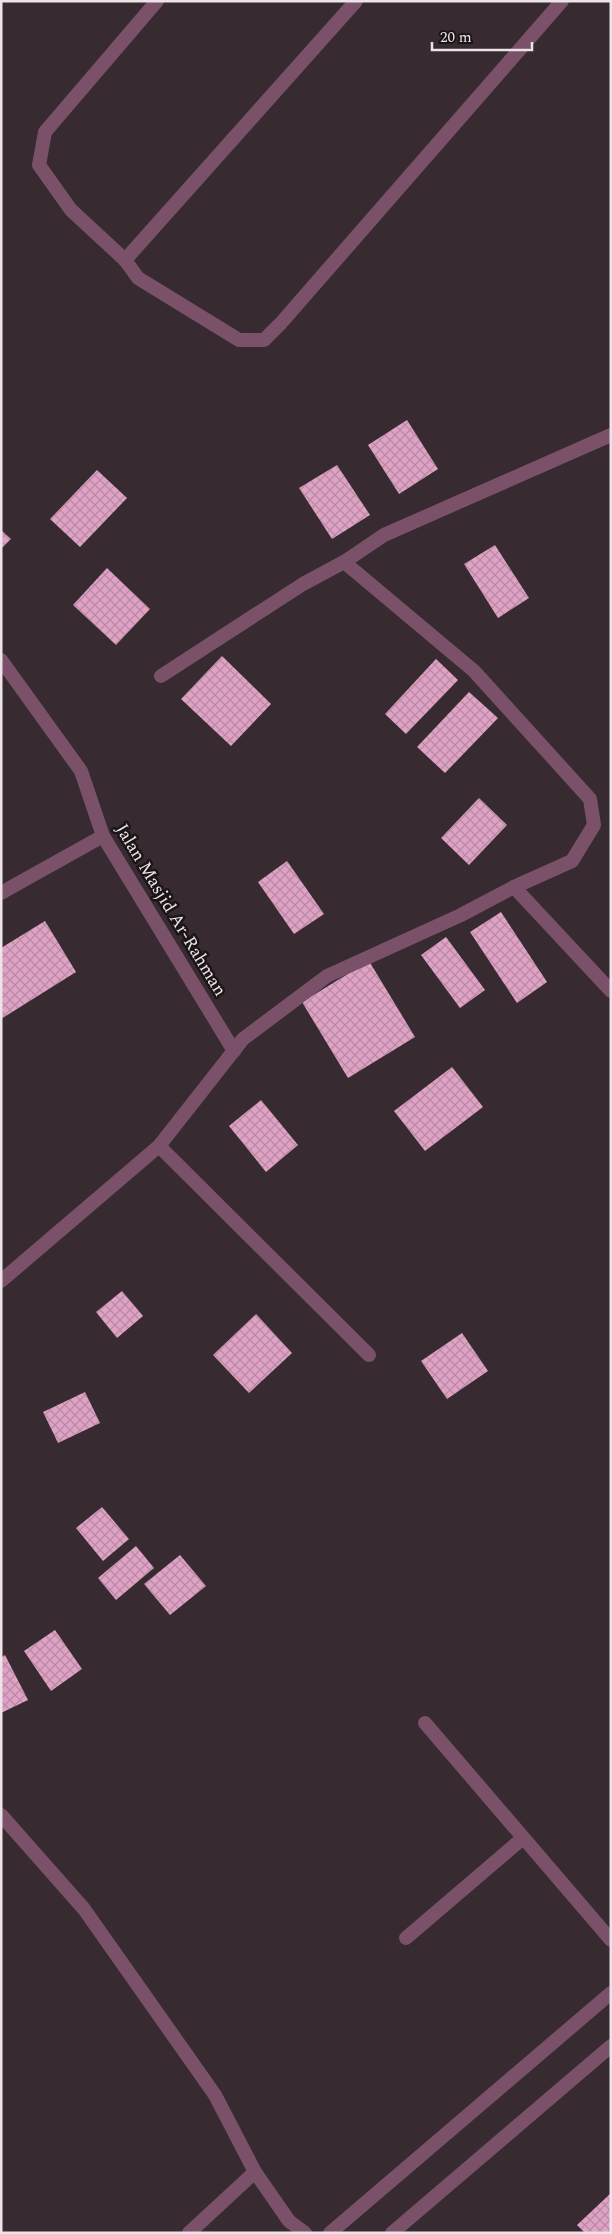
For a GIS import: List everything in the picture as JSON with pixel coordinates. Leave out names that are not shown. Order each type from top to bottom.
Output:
[{"type":"street","points":[[157,1],[45,132],[39,165],[72,210],[125,260],[138,278],[239,340],[264,340],[281,323],[562,1]]},
{"type":"street","points":[[125,260],[356,1]]},
{"type":"street","points":[[161,676],[303,584],[344,562],[384,535],[611,435]]},
{"type":"street","points":[[1,1281],[159,1146],[243,1039],[327,976],[461,915],[514,887],[572,861],[594,825],[590,799],[474,671],[344,562]]},
{"type":"street","name":"Jalan Masjid Ar-Rahman","points":[[1,660],[81,771],[103,836],[234,1051]]},
{"type":"street","points":[[1,893],[103,836]]},
{"type":"street","points":[[514,887],[611,991]]},
{"type":"street","points":[[159,1146],[369,1356]]},
{"type":"street","points":[[425,1723],[611,1940]]},
{"type":"street","points":[[1,1815],[84,1909],[215,2095],[255,2172],[289,2221],[306,2233]]},
{"type":"street","points":[[406,1938],[524,1838]]},
{"type":"street","points":[[330,2233],[611,1994]]},
{"type":"street","points":[[392,2233],[611,2046]]},
{"type":"street","points":[[189,2233],[255,2172]]},
{"type":"building","points":[[407,420],[438,469],[399,494],[368,445]]},
{"type":"building","points":[[337,465],[370,515],[332,539],[299,488]]},
{"type":"building","points":[[97,470],[127,498],[80,547],[50,519]]},
{"type":"building","points":[[1,530],[11,539],[1,549]]},
{"type":"building","points":[[495,545],[529,598],[498,618],[464,564]]},
{"type":"building","points":[[107,568],[150,609],[116,645],[73,605]]},
{"type":"building","points":[[222,656],[271,704],[231,746],[181,699]]},
{"type":"building","points":[[436,659],[458,680],[406,734],[385,714]]},
{"type":"building","points":[[469,692],[498,718],[445,773],[417,747]]},
{"type":"building","points":[[479,798],[507,825],[469,865],[441,838]]},
{"type":"building","points":[[287,861],[324,914],[294,934],[258,882]]},
{"type":"building","points":[[501,912],[547,982],[517,1003],[470,932]]},
{"type":"building","points":[[45,921],[76,972],[1,1019],[1,948]]},
{"type":"building","points":[[446,937],[485,990],[460,1008],[421,955]]},
{"type":"building","points":[[369,961],[415,1037],[348,1078],[302,1002]]},
{"type":"building","points":[[452,1067],[483,1107],[425,1151],[394,1111]]},
{"type":"building","points":[[261,1100],[298,1145],[266,1172],[229,1126]]},
{"type":"building","points":[[122,1291],[143,1316],[117,1338],[96,1312]]},
{"type":"building","points":[[256,1314],[292,1353],[249,1393],[213,1355]]},
{"type":"building","points":[[462,1333],[488,1371],[447,1399],[421,1361]]},
{"type":"building","points":[[85,1392],[100,1423],[58,1443],[43,1412]]},
{"type":"building","points":[[102,1507],[129,1539],[103,1561],[76,1528]]},
{"type":"building","points":[[136,1546],[154,1568],[116,1600],[98,1578]]},
{"type":"building","points":[[180,1555],[206,1586],[170,1615],[144,1584]]},
{"type":"building","points":[[55,1630],[82,1669],[51,1691],[24,1651]]},
{"type":"building","points":[[5,1655],[28,1700],[1,1713],[1,1657]]},
{"type":"building","points":[[611,2193],[611,2233],[585,2233],[577,2225]]}]
